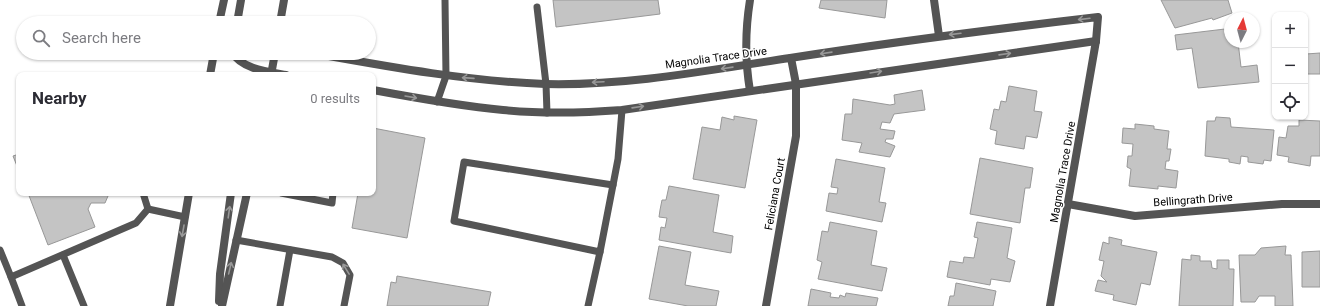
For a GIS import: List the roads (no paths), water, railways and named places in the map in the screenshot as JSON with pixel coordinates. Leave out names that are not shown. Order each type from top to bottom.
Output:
[{"type":"street","points":[[221,16],[224,0]]},
{"type":"street","points":[[238,16],[241,0]]},
{"type":"street","points":[[281,16],[284,0]]},
{"type":"street","points":[[750,0],[747,20],[745,65],[750,91]]},
{"type":"street","points":[[934,0],[939,36]]},
{"type":"street","name":"Magnolia Trace Drive","points":[[353,60],[446,76],[546,84],[599,82],[653,78],[939,36],[1098,17],[1096,41],[1050,306]]},
{"type":"street","points":[[376,91],[436,102],[502,110],[547,113],[622,110],[1096,41]]},
{"type":"street","name":"Feliciana Court","points":[[766,306],[796,136],[796,84],[790,58]]},
{"type":"street","points":[[211,72],[213,60]]},
{"type":"street","points":[[238,60],[267,72]]},
{"type":"street","points":[[272,72],[274,60]]},
{"type":"street","points":[[170,306],[188,196]]},
{"type":"street","points":[[218,306],[220,274],[231,196]]},
{"type":"street","points":[[222,306],[246,196]]},
{"type":"street","name":"Bellingrath Drive","points":[[1068,204],[1135,216],[1282,204],[1320,204]]},
{"type":"lane","points":[[436,102],[446,76],[445,0]]},
{"type":"lane","points":[[537,7],[546,84],[547,113]]},
{"type":"lane","points":[[588,306],[618,159],[622,110]]},
{"type":"lane","points":[[600,252],[454,221],[464,162],[612,185]]},
{"type":"lane","points":[[144,196],[148,209]]},
{"type":"lane","points":[[296,196],[332,203],[333,196]]},
{"type":"lane","points":[[148,209],[185,217]]},
{"type":"lane","points":[[11,277],[136,223],[148,209]]},
{"type":"lane","points":[[236,240],[332,257],[343,263],[350,275],[344,306]]},
{"type":"lane","points":[[0,250],[22,306]]},
{"type":"lane","points":[[280,306],[290,250]]},
{"type":"lane","points":[[63,255],[84,306]]}]
